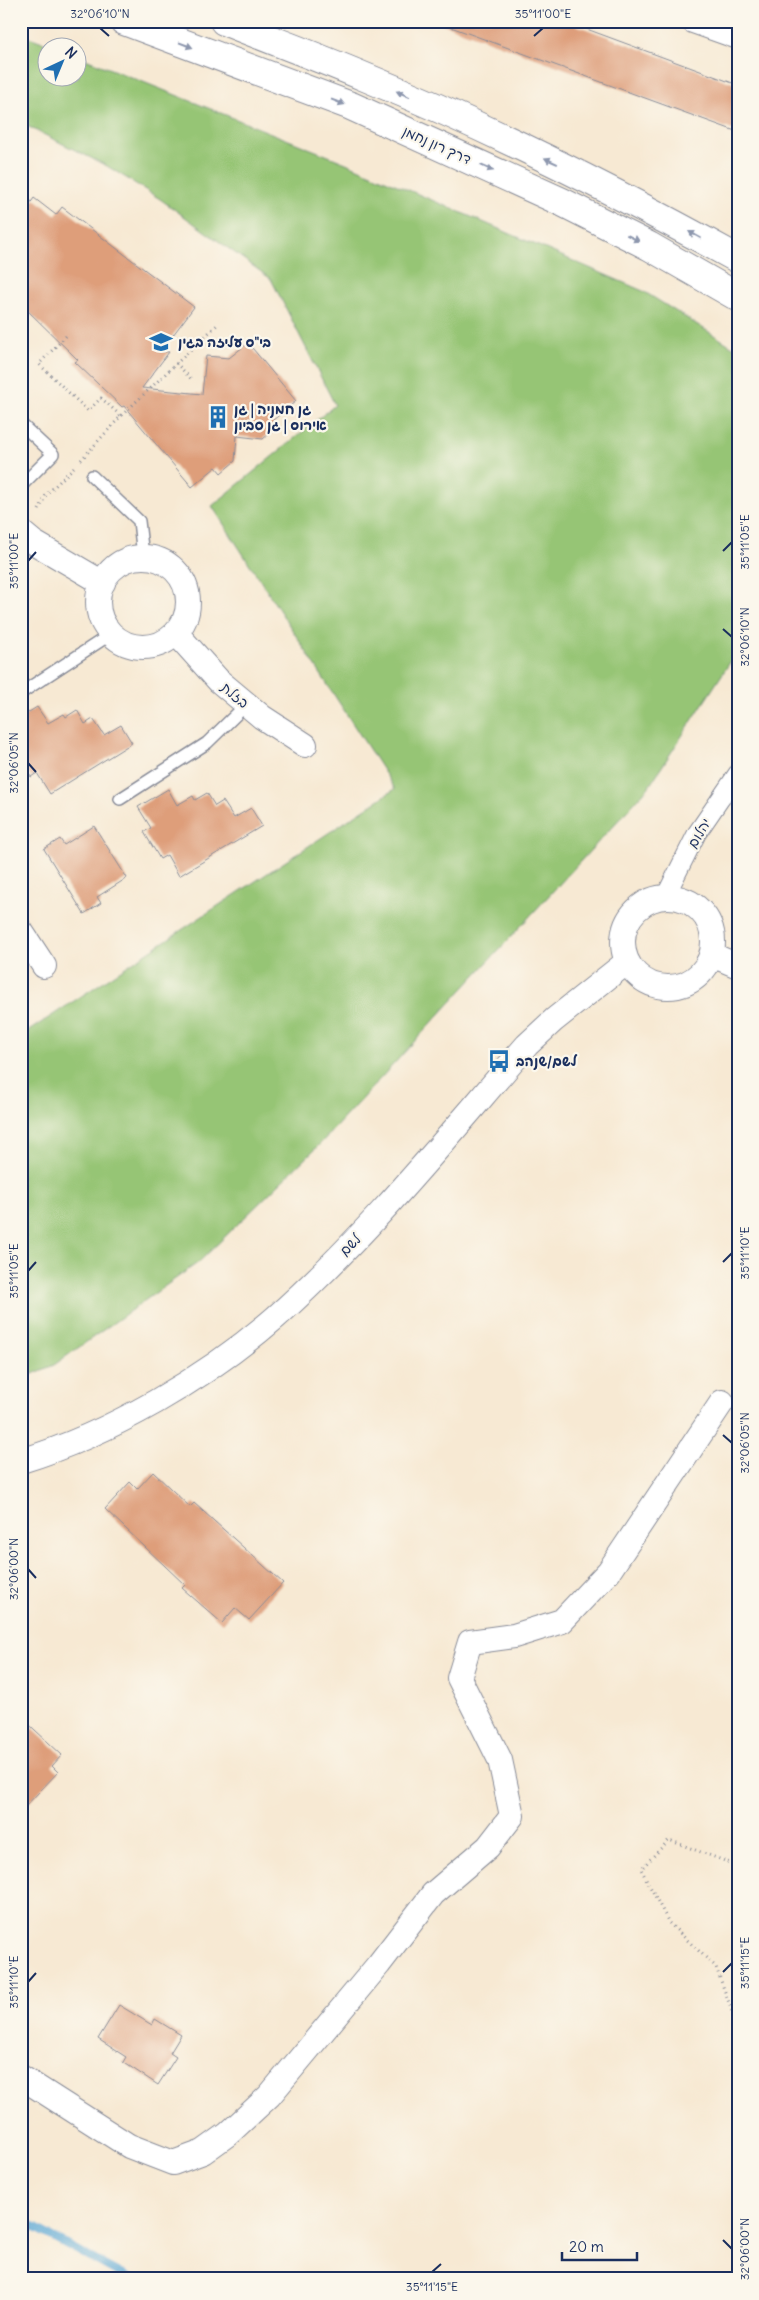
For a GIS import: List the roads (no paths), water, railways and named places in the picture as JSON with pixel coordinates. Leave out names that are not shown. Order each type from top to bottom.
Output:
[{"type":"main road","name":"דרך רון נחמן","points":[[124,21],[351,106],[562,202],[649,246],[738,297]]},
{"type":"main road","points":[[224,21],[366,77],[481,129],[584,177],[738,259]]},
{"type":"street","points":[[693,21],[738,37]]},
{"type":"street","points":[[21,532],[33,542],[102,583]]},
{"type":"street","points":[[143,556],[158,559],[173,567],[184,581],[189,604],[185,620],[176,633],[162,644],[146,647],[126,644],[111,634],[102,620],[98,604],[102,583],[106,576],[120,562],[143,556]]},
{"type":"street","name":"בזלת","points":[[176,633],[219,682],[262,717],[305,745]]},
{"type":"street","name":"יהלום","points":[[665,897],[697,833],[738,773]]},
{"type":"street","points":[[676,897],[697,907],[710,924],[714,939],[712,955],[706,967],[694,980],[686,984],[670,988],[650,984],[634,972],[627,962],[622,939],[625,924],[633,912],[648,900],[676,897]]},
{"type":"street","points":[[21,931],[44,966]]},
{"type":"street","points":[[712,955],[738,966]]},
{"type":"street","name":"לשם","points":[[21,1461],[56,1450],[97,1432],[152,1403],[227,1355],[275,1318],[373,1222],[527,1045],[593,988],[627,962]]},
{"type":"street","points":[[21,2076],[129,2146],[173,2163],[203,2152],[228,2134],[269,2096],[379,1964],[433,1894],[488,1847],[512,1816],[500,1760],[459,1678],[470,1642],[514,1636],[562,1621],[609,1571],[722,1402]]},
{"type":"lane","points":[[21,424],[53,454],[21,486]]},
{"type":"lane","points":[[92,476],[139,521],[143,556]]},
{"type":"lane","points":[[21,693],[111,634]]},
{"type":"lane","points":[[120,798],[207,743],[247,704]]},
{"type":"waterway","points":[[21,2220],[130,2279]]},
{"type":"place","name":"בי\"ס עליזה בגין","points":[[161,342]]},
{"type":"place","name":"גן חמניה | גן אירוס | גן סביון","points":[[218,417]]},
{"type":"place","name":"לשם/שנהב","points":[[499,1061]]}]
